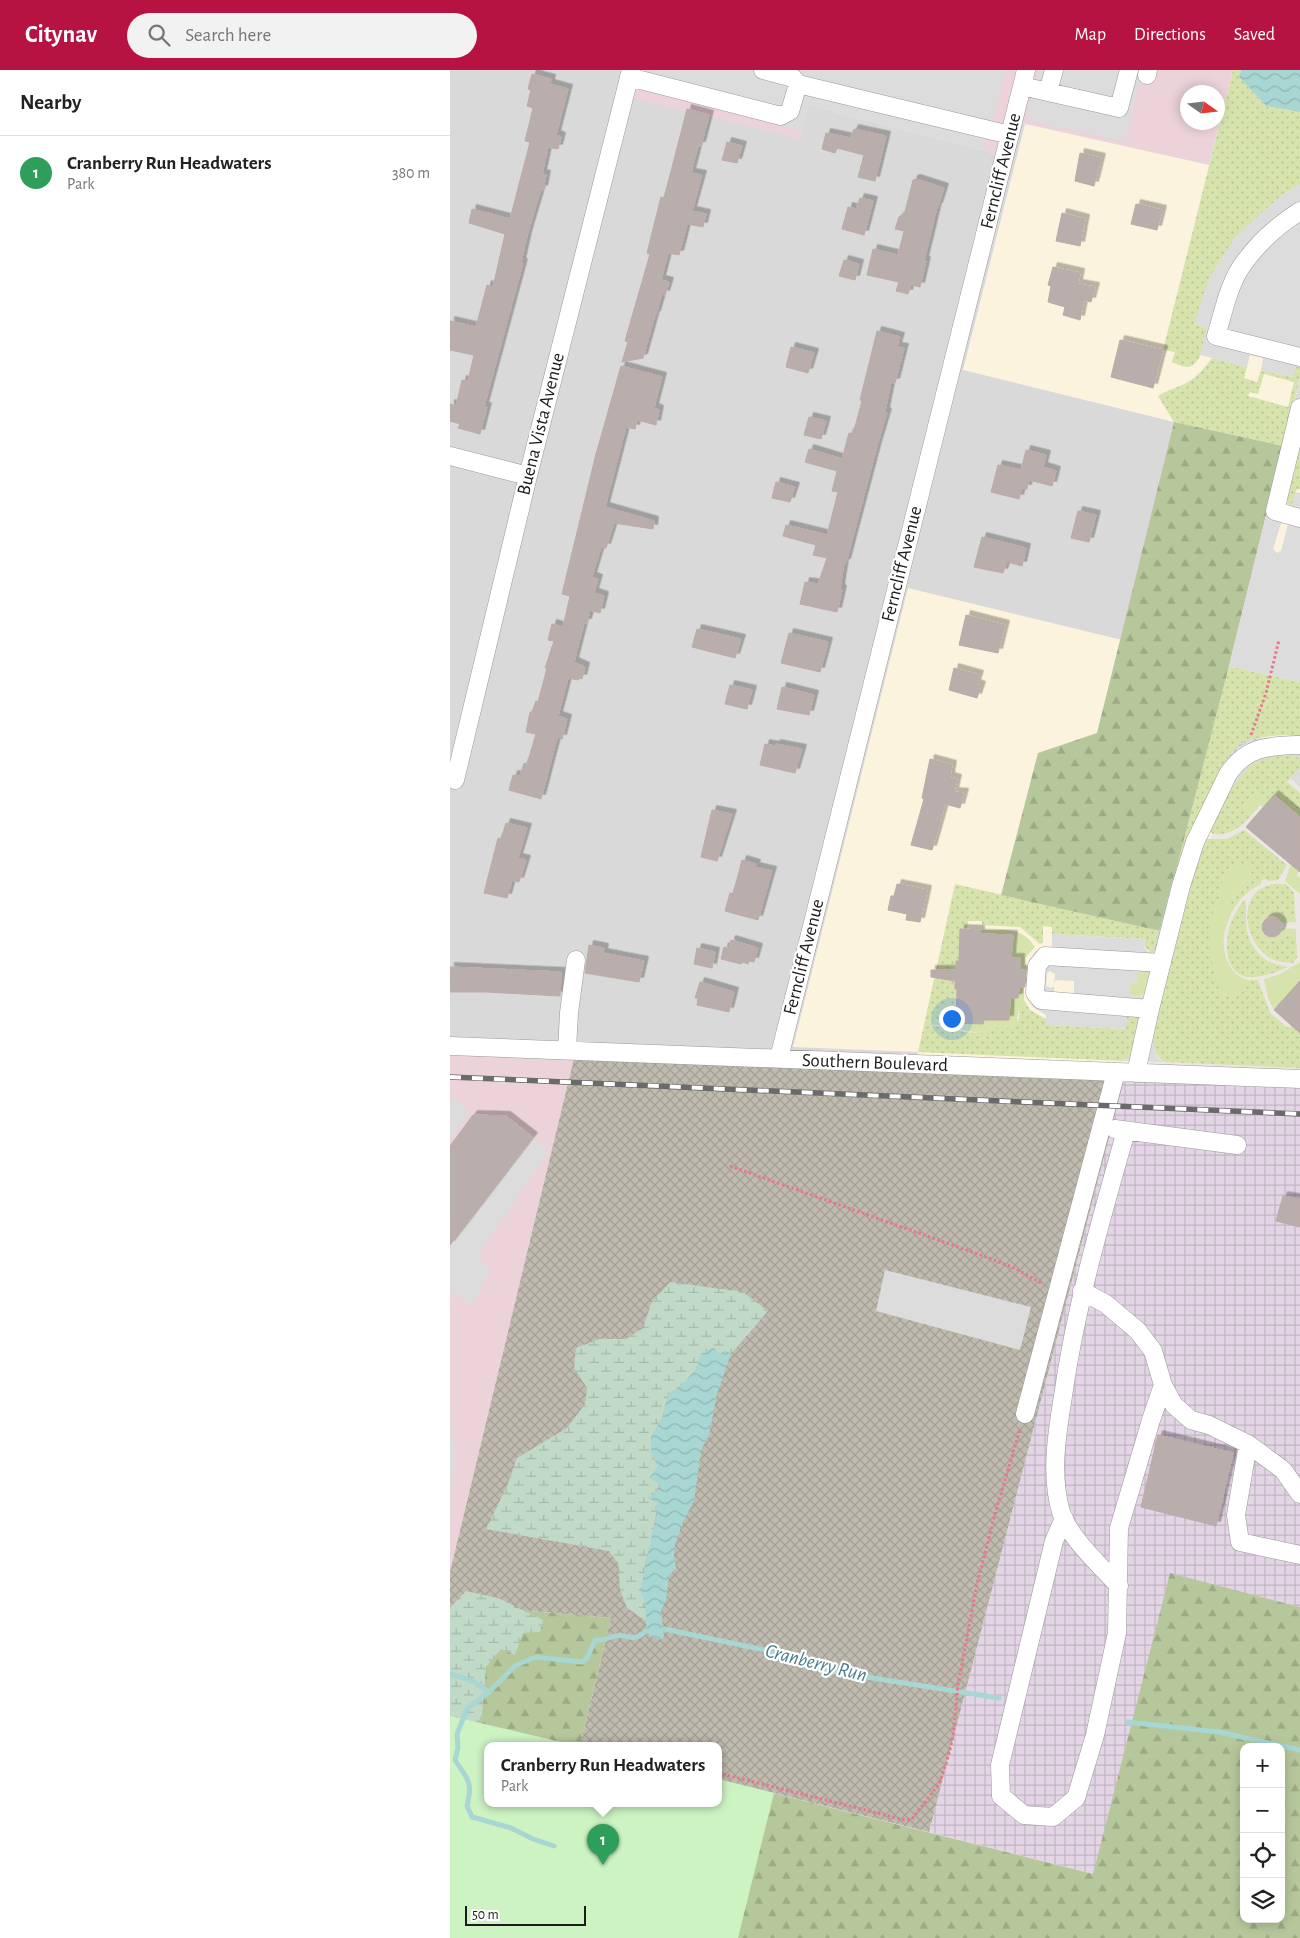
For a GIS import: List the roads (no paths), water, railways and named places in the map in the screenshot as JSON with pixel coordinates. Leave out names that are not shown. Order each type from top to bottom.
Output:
[{"type":"street","points":[[763,70],[793,78],[798,84],[1010,134]]},
{"type":"street","points":[[1048,92],[1054,70]]},
{"type":"street","points":[[1024,78],[1048,92],[1119,108],[1129,70]]},
{"type":"street","points":[[630,73],[781,116],[790,111],[798,84]]},
{"type":"street","name":"Buena Vista Avenue","points":[[455,780],[528,476],[630,73]]},
{"type":"street","name":"Ferncliff Avenue","points":[[779,1058],[1024,78]]},
{"type":"street","points":[[1300,211],[1284,221],[1254,250],[1241,268],[1232,287],[1216,336],[1300,357]]},
{"type":"street","points":[[1300,408],[1275,511],[1300,518]]},
{"type":"street","points":[[450,456],[528,476]]},
{"type":"street","points":[[1136,1072],[1181,886],[1195,842],[1228,774],[1235,764],[1256,749],[1270,746],[1300,745]]},
{"type":"street","points":[[1150,1009],[1041,1000],[1035,993],[1037,966],[1045,956],[1162,963]]},
{"type":"street","points":[[567,1050],[569,1013],[576,960]]},
{"type":"street","name":"Southern Boulevard","points":[[450,1046],[1300,1079]]},
{"type":"street","points":[[1025,1414],[1116,1072]]},
{"type":"street","points":[[1102,1128],[1237,1145]]},
{"type":"street","points":[[1119,1586],[1078,1540],[1064,1518],[1055,1474],[1059,1420],[1069,1352],[1082,1291],[1126,1131]]},
{"type":"street","points":[[1082,1291],[1106,1304],[1138,1331],[1153,1352],[1164,1385],[1174,1405],[1191,1420],[1209,1425],[1248,1444],[1283,1470],[1300,1494]]},
{"type":"street","points":[[1064,1518],[1054,1541],[1000,1765],[1001,1796],[1024,1815],[1053,1817],[1076,1798],[1095,1735],[1117,1633],[1119,1528],[1151,1420],[1164,1385]]},
{"type":"street","points":[[1248,1444],[1236,1515],[1240,1542],[1300,1555]]},
{"type":"water","points":[[1241,70],[1300,70],[1300,112],[1266,106],[1239,77]]},
{"type":"water","points":[[713,1347],[720,1354],[725,1351],[731,1354],[717,1394],[709,1435],[701,1451],[694,1501],[683,1522],[675,1545],[676,1568],[669,1576],[666,1601],[661,1611],[664,1637],[661,1640],[651,1637],[646,1631],[646,1603],[640,1591],[657,1513],[655,1509],[658,1503],[648,1498],[659,1489],[660,1484],[649,1478],[658,1466],[652,1455],[651,1437],[662,1419],[668,1395],[684,1383],[696,1369],[702,1354]]},
{"type":"waterway","name":"Cranberry Run","points":[[664,1629],[765,1650],[835,1672],[999,1698]]},
{"type":"waterway","name":"Cranberry Run","points":[[554,1846],[533,1839],[511,1828],[472,1817],[467,1806],[468,1781],[455,1760],[458,1748],[457,1734],[467,1709],[489,1692],[516,1665],[536,1657],[582,1662],[587,1658],[595,1640],[604,1640],[620,1635],[633,1638],[646,1631]]},
{"type":"waterway","points":[[450,1674],[473,1681],[489,1692]]},
{"type":"waterway","name":"Cranberry Run","points":[[1127,1722],[1219,1732],[1300,1750]]},
{"type":"railway","points":[[450,1077],[1300,1114]]},
{"type":"place","name":"Cranberry Run Headwaters","points":[[603,1865]]}]
